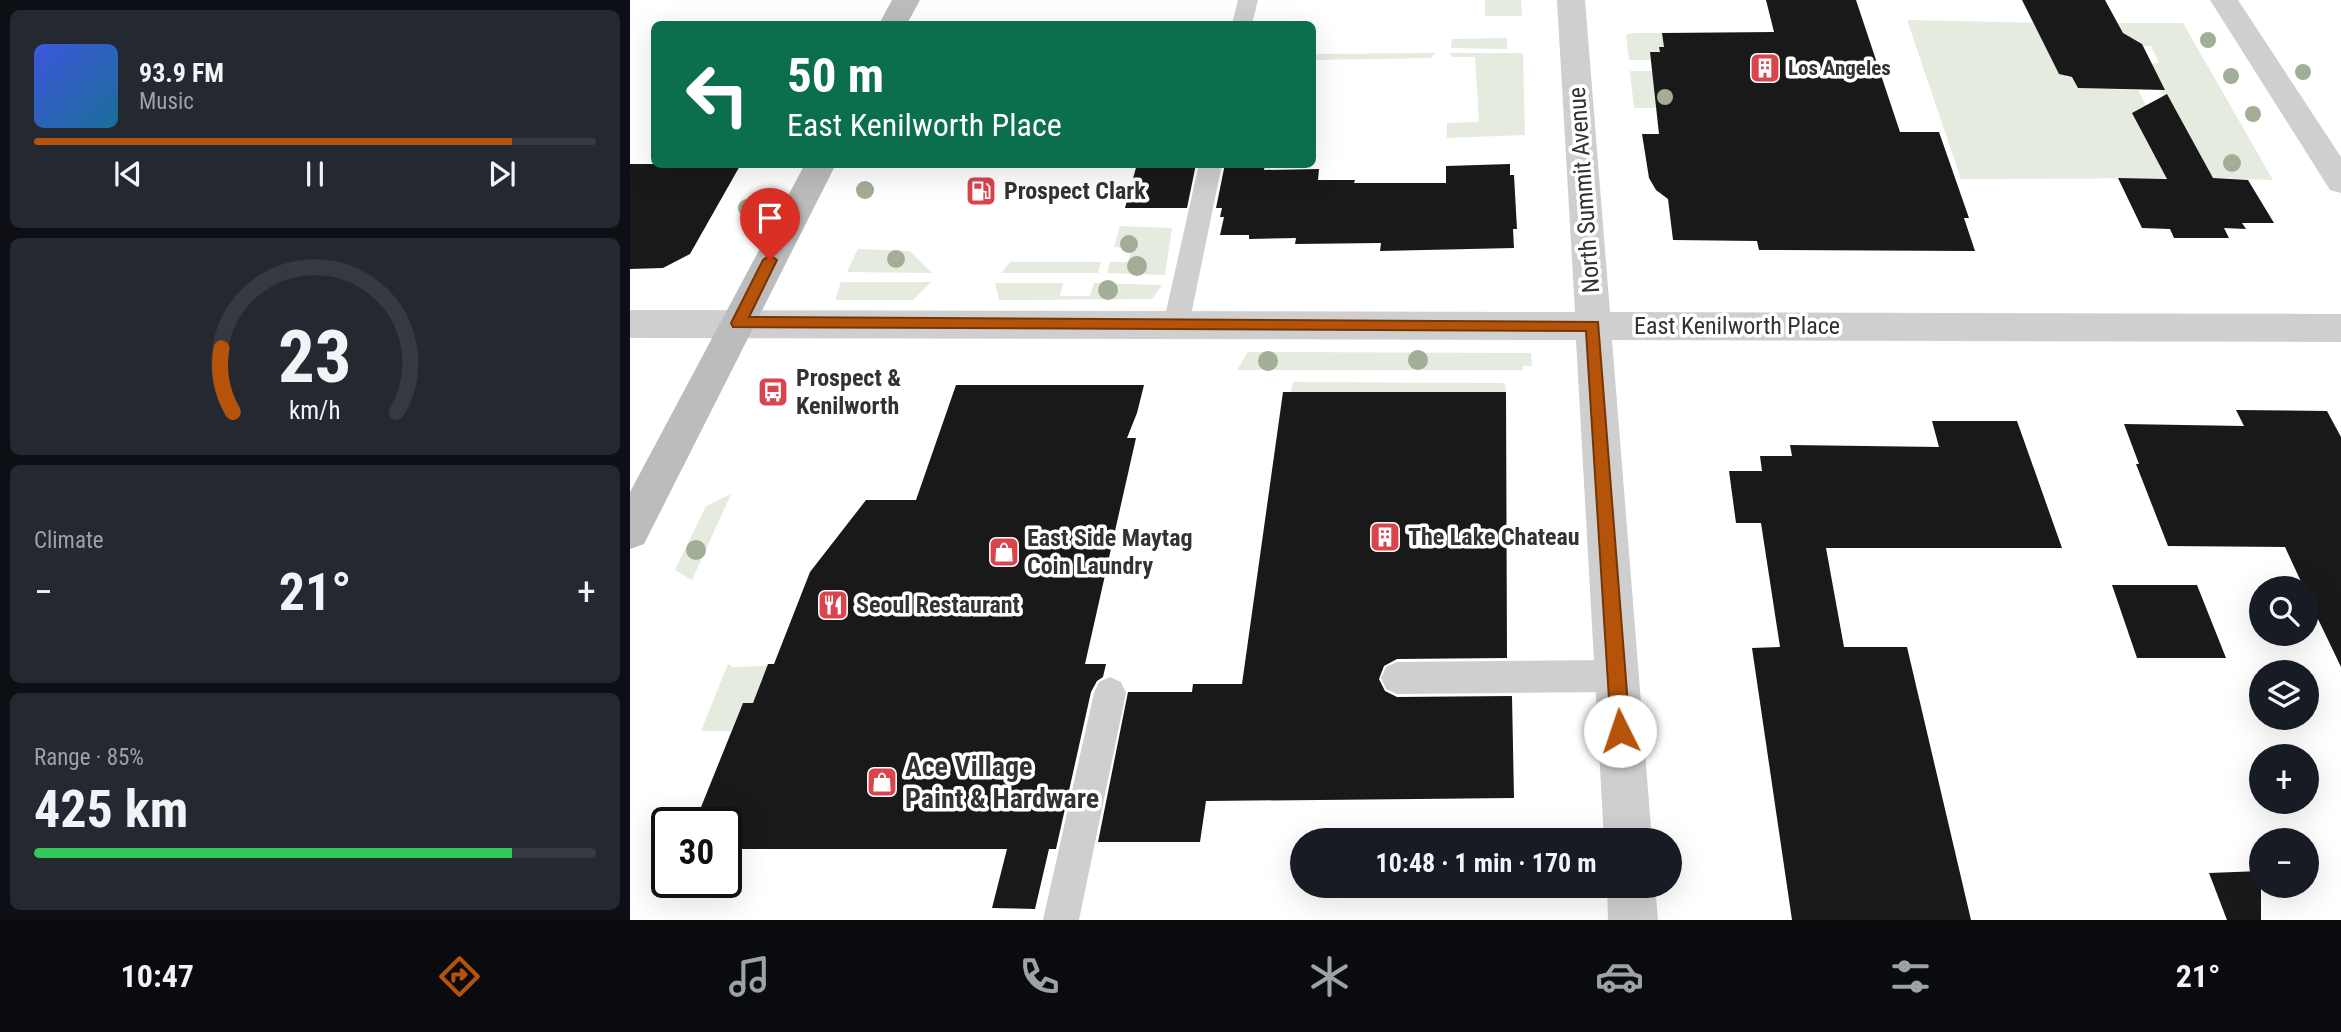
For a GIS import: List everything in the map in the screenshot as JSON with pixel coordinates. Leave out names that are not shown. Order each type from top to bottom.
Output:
[{"type":"main road","points":[[895,21],[906,0]]},
{"type":"main road","points":[[630,531],[819,168]]},
{"type":"street","name":"North Summit Avenue","points":[[1571,0],[1627,828]]},
{"type":"street","points":[[2224,0],[2341,182]]},
{"type":"street","name":"East Kenilworth Place","points":[[630,324],[2341,328]]},
{"type":"street","points":[[1632,898],[1633,920]]},
{"type":"lane","points":[[1243,21],[1248,0]]},
{"type":"lane","points":[[1177,325],[1210,168]]},
{"type":"lane","points":[[1397,678],[1616,676]]},
{"type":"lane","points":[[1060,920],[1110,693]]},
{"type":"shaded area","points":[[1485,0],[1521,0],[1522,16],[1485,16]]},
{"type":"shaded area","points":[[1907,20],[2040,23],[2064,74],[2066,77],[2072,77],[2078,88],[2138,90],[2155,122],[2137,122],[2152,151],[2171,151],[2185,178],[1961,179]]},
{"type":"shaded area","points":[[2118,23],[2183,23],[2273,180],[2209,178],[2145,64],[2159,63],[2151,46],[2130,46]]},
{"type":"shaded area","points":[[1662,33],[1664,47],[1659,47],[1660,52],[1650,52],[1650,60],[1629,60],[1626,35]]},
{"type":"shaded area","points":[[1507,38],[1507,49],[1451,48],[1452,39]]},
{"type":"shaded area","points":[[1435,53],[1431,58],[1316,60],[1316,54]]},
{"type":"shaded area","points":[[1449,53],[1523,53],[1525,135],[1447,138],[1447,123],[1479,122],[1475,57],[1452,57]]},
{"type":"shaded area","points":[[1630,71],[1652,71],[1682,108],[1634,108]]},
{"type":"shaded area","points":[[1120,226],[1172,228],[1165,275],[1107,273],[1110,262],[1128,262],[1132,248],[1114,247]]},
{"type":"shaded area","points":[[858,249],[910,251],[932,273],[847,272]]},
{"type":"shaded area","points":[[1010,262],[1101,262],[1098,273],[1001,273]]},
{"type":"shaded area","points":[[841,282],[931,282],[913,300],[835,300]]},
{"type":"shaded area","points":[[995,283],[1063,283],[1060,296],[1090,296],[1094,283],[1162,285],[1152,299],[999,300]]},
{"type":"shaded area","points":[[1248,352],[1531,353],[1532,366],[1523,366],[1523,370],[1237,370]]},
{"type":"shaded area","points":[[1293,382],[1505,383],[1506,392],[1291,392]]},
{"type":"shaded area","points":[[731,494],[692,580],[675,570],[706,506]]},
{"type":"shaded area","points":[[728,664],[733,667],[767,666],[753,703],[741,707],[731,731],[701,731]]},
{"type":"building","points":[[1766,0],[1856,0],[1900,132],[1939,132],[1969,218],[1964,218],[1975,251],[1759,250],[1757,241],[1673,240],[1668,199],[1656,190],[1649,178],[1642,134],[1659,134],[1650,52],[1660,52],[1659,47],[1664,47],[1662,33],[1774,32]]},
{"type":"building","points":[[2022,0],[2105,0],[2123,33],[2142,44],[2165,90],[2078,88],[2072,77],[2059,74]]},
{"type":"building","points":[[2167,94],[2213,178],[2248,180],[2274,223],[2242,223],[2246,229],[2224,228],[2229,238],[2174,238],[2170,229],[2142,228],[2118,178],[2167,179],[2132,113]]},
{"type":"building","points":[[630,164],[651,164],[651,168],[739,168],[690,254],[663,268],[630,269]]},
{"type":"building","points":[[1510,164],[1510,175],[1514,175],[1517,229],[1513,229],[1514,248],[1380,251],[1381,243],[1295,244],[1296,238],[1249,239],[1249,235],[1220,235],[1224,217],[1220,217],[1222,208],[1216,208],[1224,168],[1319,169],[1318,180],[1355,180],[1354,183],[1446,183],[1446,166]]},
{"type":"building","points":[[1136,168],[1195,168],[1187,208],[1125,208]]},
{"type":"building","points":[[956,385],[1144,385],[1127,438],[1136,438],[1085,664],[1106,664],[1103,677],[1097,681],[1091,692],[1056,849],[1049,849],[1035,909],[992,908],[1007,849],[742,849],[742,807],[701,807],[743,703],[753,703],[768,664],[774,664],[810,572],[866,500],[916,500]]},
{"type":"building","points":[[1283,392],[1506,392],[1507,658],[1397,659],[1384,666],[1379,679],[1385,691],[1397,697],[1512,696],[1514,798],[1206,801],[1200,842],[1098,842],[1128,692],[1192,692],[1193,684],[1242,684]]},
{"type":"building","points":[[2236,410],[2327,411],[2341,437],[2341,667],[2319,621],[2319,576],[2298,576],[2285,547],[2168,546],[2136,464],[2139,464],[2124,424],[2244,426]]},
{"type":"building","points":[[1932,421],[2017,421],[2062,548],[1826,548],[1844,647],[1907,647],[1971,920],[1792,920],[1752,648],[1780,647],[1761,523],[1736,523],[1729,471],[1762,471],[1760,456],[1792,456],[1790,445],[1939,447]]},
{"type":"building","points":[[2112,585],[2197,585],[2226,658],[2137,658]]},
{"type":"building","points":[[2249,871],[2249,898],[2261,898],[2261,920],[2227,920],[2209,873]]},
{"type":"place","name":"Los Angeles","points":[[1765,68]]},
{"type":"place","name":"Prospect Clark","points":[[981,191]]},
{"type":"place","name":"Prospect & Kenilworth","points":[[773,392]]},
{"type":"place","name":"The Lake Chateau","points":[[1385,537]]},
{"type":"place","name":"East Side Maytag Coin Laundry","points":[[1004,552]]},
{"type":"place","name":"Seoul Restaurant","points":[[833,605]]},
{"type":"place","name":"Ace Village Paint & Hardware","points":[[882,782]]},
{"type":"route","points":[[770,260],[738,323],[1593,326],[1620,731]]}]
